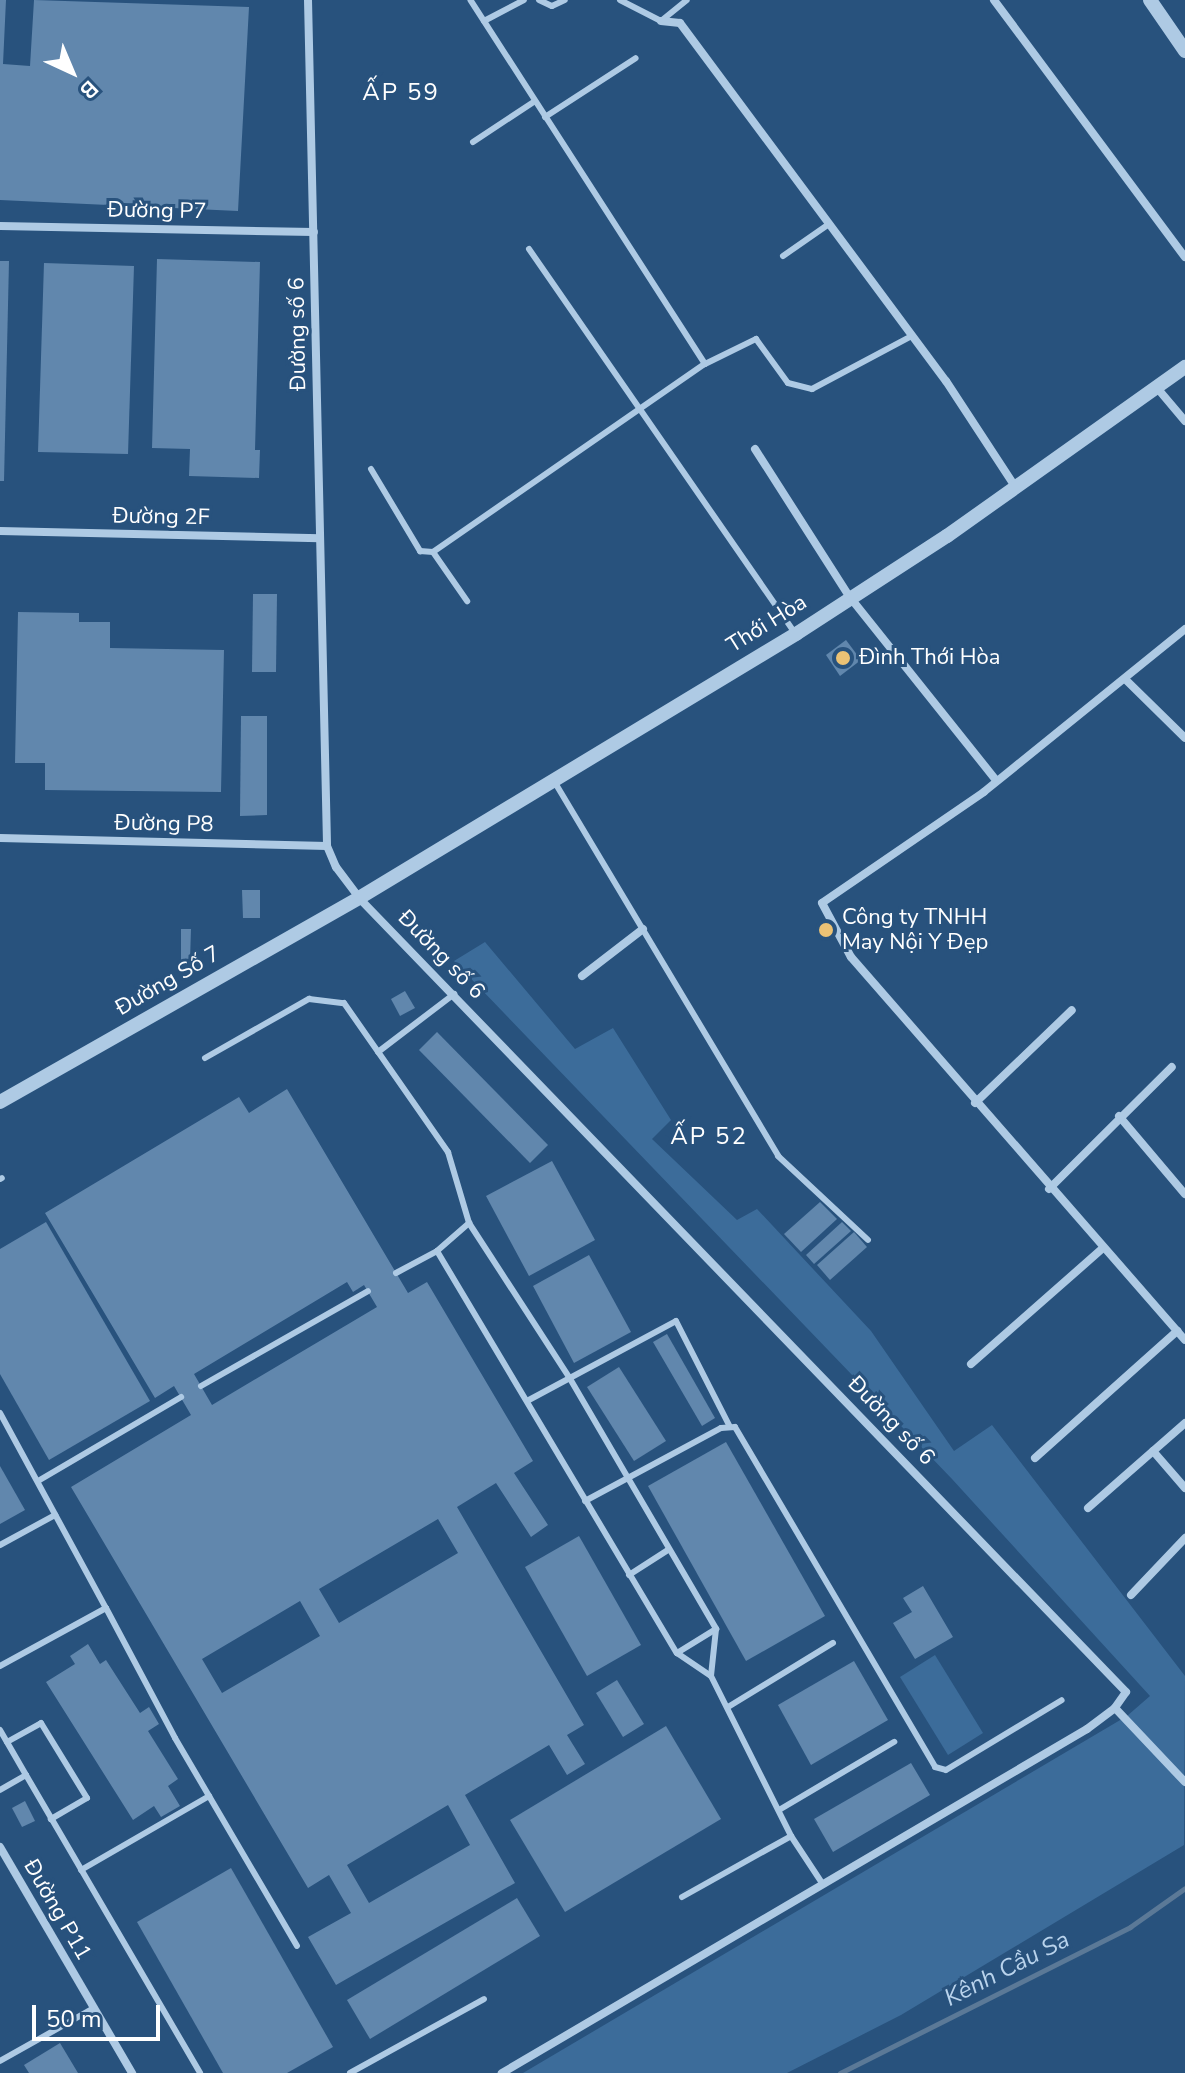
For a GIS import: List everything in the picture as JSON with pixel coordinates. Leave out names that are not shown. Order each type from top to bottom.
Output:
[{"type":"street","name":"Đường số 6","points":[[308,0],[327,846],[359,898],[1126,1692],[1115,1708]]},
{"type":"street","points":[[994,0],[1185,257]]},
{"type":"street","points":[[1150,0],[1185,51]]},
{"type":"street","points":[[661,21],[680,23],[829,224],[1016,488]]},
{"type":"street","name":"Đường P7","points":[[0,226],[314,232]]},
{"type":"street","name":"Thới Hòa","points":[[359,898],[552,778],[796,634],[1016,488],[1185,367]]},
{"type":"street","points":[[1158,389],[1185,421]]},
{"type":"street","points":[[755,449],[849,596],[996,780]]},
{"type":"street","name":"Đường 2F","points":[[0,531],[320,538]]},
{"type":"street","points":[[1185,629],[996,780],[822,903],[851,957],[1049,1189],[1185,1340]]},
{"type":"street","points":[[1125,679],[1185,738]]},
{"type":"street","name":"Đường P8","points":[[0,838],[327,846]]},
{"type":"street","name":"Đường Số 7","points":[[0,1102],[359,898]]},
{"type":"street","points":[[582,976],[643,929]]},
{"type":"street","points":[[975,1103],[1072,1010]]},
{"type":"street","points":[[1049,1189],[1119,1116],[1172,1067]]},
{"type":"street","points":[[1119,1116],[1185,1194]]},
{"type":"street","points":[[971,1364],[1103,1248]]},
{"type":"street","points":[[1035,1458],[1177,1331]]},
{"type":"street","points":[[1088,1508],[1185,1423]]},
{"type":"street","points":[[1153,1451],[1185,1488]]},
{"type":"street","points":[[1131,1595],[1185,1538]]},
{"type":"street","points":[[502,2073],[1115,1708],[1185,1782]]},
{"type":"street","name":"Đường P11","points":[[0,1847],[132,2073]]},
{"type":"lane","points":[[470,0],[705,364]]},
{"type":"lane","points":[[484,21],[524,0]]},
{"type":"lane","points":[[539,0],[552,6],[565,0]]},
{"type":"lane","points":[[620,0],[661,21],[687,0]]},
{"type":"lane","points":[[545,117],[636,58]]},
{"type":"lane","points":[[473,142],[535,101]]},
{"type":"lane","points":[[783,256],[829,224]]},
{"type":"lane","points":[[529,249],[796,634]]},
{"type":"lane","points":[[371,469],[420,551],[433,552],[640,412],[705,364],[756,339],[788,383],[812,389],[910,337]]},
{"type":"lane","points":[[433,552],[467,601]]},
{"type":"lane","points":[[552,778],[778,1156],[868,1240]]},
{"type":"lane","points":[[378,1052],[454,994]]},
{"type":"lane","points":[[205,1058],[309,999],[344,1003],[448,1152],[469,1223],[569,1377],[716,1629],[711,1676]]},
{"type":"lane","points":[[396,1273],[437,1251],[469,1223]]},
{"type":"lane","points":[[437,1251],[677,1653],[711,1676],[791,1836],[822,1883]]},
{"type":"lane","points":[[201,1386],[368,1291]]},
{"type":"lane","points":[[527,1401],[676,1321],[729,1425],[740,1432],[935,1767],[946,1770],[1062,1700]]},
{"type":"lane","points":[[38,1481],[181,1397]]},
{"type":"lane","points":[[0,1413],[209,1796],[297,1946]]},
{"type":"lane","points":[[585,1501],[626,1476],[729,1425]]},
{"type":"lane","points":[[0,1545],[55,1515]]},
{"type":"lane","points":[[629,1575],[668,1550]]},
{"type":"lane","points":[[0,1666],[106,1608]]},
{"type":"lane","points":[[677,1653],[716,1629]]},
{"type":"lane","points":[[728,1707],[833,1643]]},
{"type":"lane","points":[[7,1742],[41,1723],[87,1798],[51,1819]]},
{"type":"lane","points":[[0,1730],[200,2073]]},
{"type":"lane","points":[[779,1810],[894,1742]]},
{"type":"lane","points":[[0,1790],[26,1775]]},
{"type":"lane","points":[[81,1870],[209,1796]]},
{"type":"lane","points":[[682,1897],[791,1836]]},
{"type":"lane","points":[[350,2073],[484,1999]]},
{"type":"lane","points":[[0,2061],[94,2008]]},
{"type":"shaded area","points":[[485,942],[575,1049],[613,1028],[671,1120],[652,1139],[737,1220],[757,1209],[871,1331],[954,1451],[992,1425],[1185,1676],[1184,1845],[901,2015],[787,2073],[523,2073],[1127,1716],[1150,1696],[952,1479],[454,961]]},
{"type":"shaded area","points":[[935,1655],[983,1733],[948,1755],[900,1677]]},
{"type":"building","points":[[0,0],[6,0],[3,64],[30,66],[34,0],[249,7],[238,211],[0,200]]},
{"type":"building","points":[[157,259],[260,262],[255,450],[260,450],[259,478],[189,476],[190,449],[152,448]]},
{"type":"building","points":[[0,261],[9,261],[4,481],[0,481]]},
{"type":"building","points":[[44,263],[134,266],[128,454],[38,452]]},
{"type":"building","points":[[253,594],[277,594],[276,672],[252,672]]},
{"type":"building","points":[[18,612],[79,613],[79,622],[110,622],[110,648],[224,650],[221,792],[45,790],[45,763],[15,763]]},
{"type":"building","name":"Đình Thới Hòa","points":[[846,640],[861,660],[840,676],[826,655]]},
{"type":"building","points":[[241,716],[267,716],[267,815],[240,816]]},
{"type":"building","points":[[242,890],[260,890],[260,918],[243,918]]},
{"type":"building","points":[[181,929],[191,929],[190,960],[181,960]]},
{"type":"building","points":[[405,991],[415,1008],[400,1016],[391,999]]},
{"type":"building","points":[[437,1032],[548,1145],[530,1163],[419,1050]]},
{"type":"building","points":[[287,1089],[408,1293],[427,1282],[533,1461],[514,1473],[548,1525],[531,1537],[496,1483],[457,1507],[584,1725],[567,1735],[585,1764],[567,1775],[549,1745],[465,1795],[515,1883],[336,1985],[308,1937],[351,1913],[329,1875],[308,1888],[71,1487],[191,1415],[174,1386],[155,1398],[45,1213],[239,1097],[249,1113]],"holes":[[[347,1282],[353,1292],[364,1285],[377,1307],[212,1405],[194,1374]],[[438,1519],[458,1553],[339,1623],[319,1589]],[[300,1601],[320,1636],[222,1693],[202,1659]],[[448,1805],[470,1845],[369,1903],[347,1865]]]},
{"type":"building","points":[[552,1161],[595,1240],[529,1276],[486,1196]]},
{"type":"building","points":[[820,1202],[837,1219],[801,1252],[784,1234]]},
{"type":"building","points":[[46,1222],[150,1401],[49,1460],[0,1374],[0,1249]]},
{"type":"building","points":[[842,1222],[851,1231],[814,1264],[806,1255]]},
{"type":"building","points":[[854,1232],[867,1247],[830,1280],[817,1265]]},
{"type":"building","points":[[589,1255],[631,1332],[574,1363],[533,1286]]},
{"type":"building","points":[[667,1334],[715,1418],[702,1426],[653,1342]]},
{"type":"building","points":[[619,1367],[666,1441],[634,1461],[587,1387]]},
{"type":"building","points":[[726,1442],[825,1616],[746,1661],[648,1486]]},
{"type":"building","points":[[0,1466],[25,1510],[0,1524]]},
{"type":"building","points":[[579,1536],[641,1645],[587,1676],[525,1567]]},
{"type":"building","points":[[923,1586],[953,1637],[915,1659],[893,1623],[912,1612],[903,1598]]},
{"type":"building","points":[[88,1644],[100,1664],[106,1660],[140,1713],[149,1707],[159,1724],[148,1731],[178,1779],[168,1786],[180,1806],[161,1817],[154,1806],[133,1820],[46,1682],[75,1664],[70,1656]]},
{"type":"building","points":[[854,1661],[888,1720],[811,1765],[778,1705]]},
{"type":"building","points":[[617,1680],[644,1724],[623,1737],[596,1693]]},
{"type":"building","points":[[666,1726],[721,1819],[565,1912],[510,1820]]},
{"type":"building","points":[[911,1763],[930,1795],[833,1852],[814,1819]]},
{"type":"building","points":[[25,1801],[35,1821],[22,1827],[12,1808]]},
{"type":"building","points":[[231,1868],[333,2047],[287,2073],[223,2073],[137,1922]]},
{"type":"building","points":[[517,1898],[540,1936],[370,2039],[347,2000]]},
{"type":"building","points":[[60,2043],[78,2073],[29,2073],[24,2065]]},
{"type":"waterway","name":"Kênh Cầu Sa","points":[[840,2073],[1130,1927],[1185,1888]]},
{"type":"place","name":"Đình Thới Hòa","points":[[843,658]]},
{"type":"place","name":"Công ty TNHH May Nội Y Đẹp","points":[[826,930]]},
{"type":"district","name":"ẤP 59","points":[[401,93]]},
{"type":"district","name":"ẤP 52","points":[[709,1137]]}]
